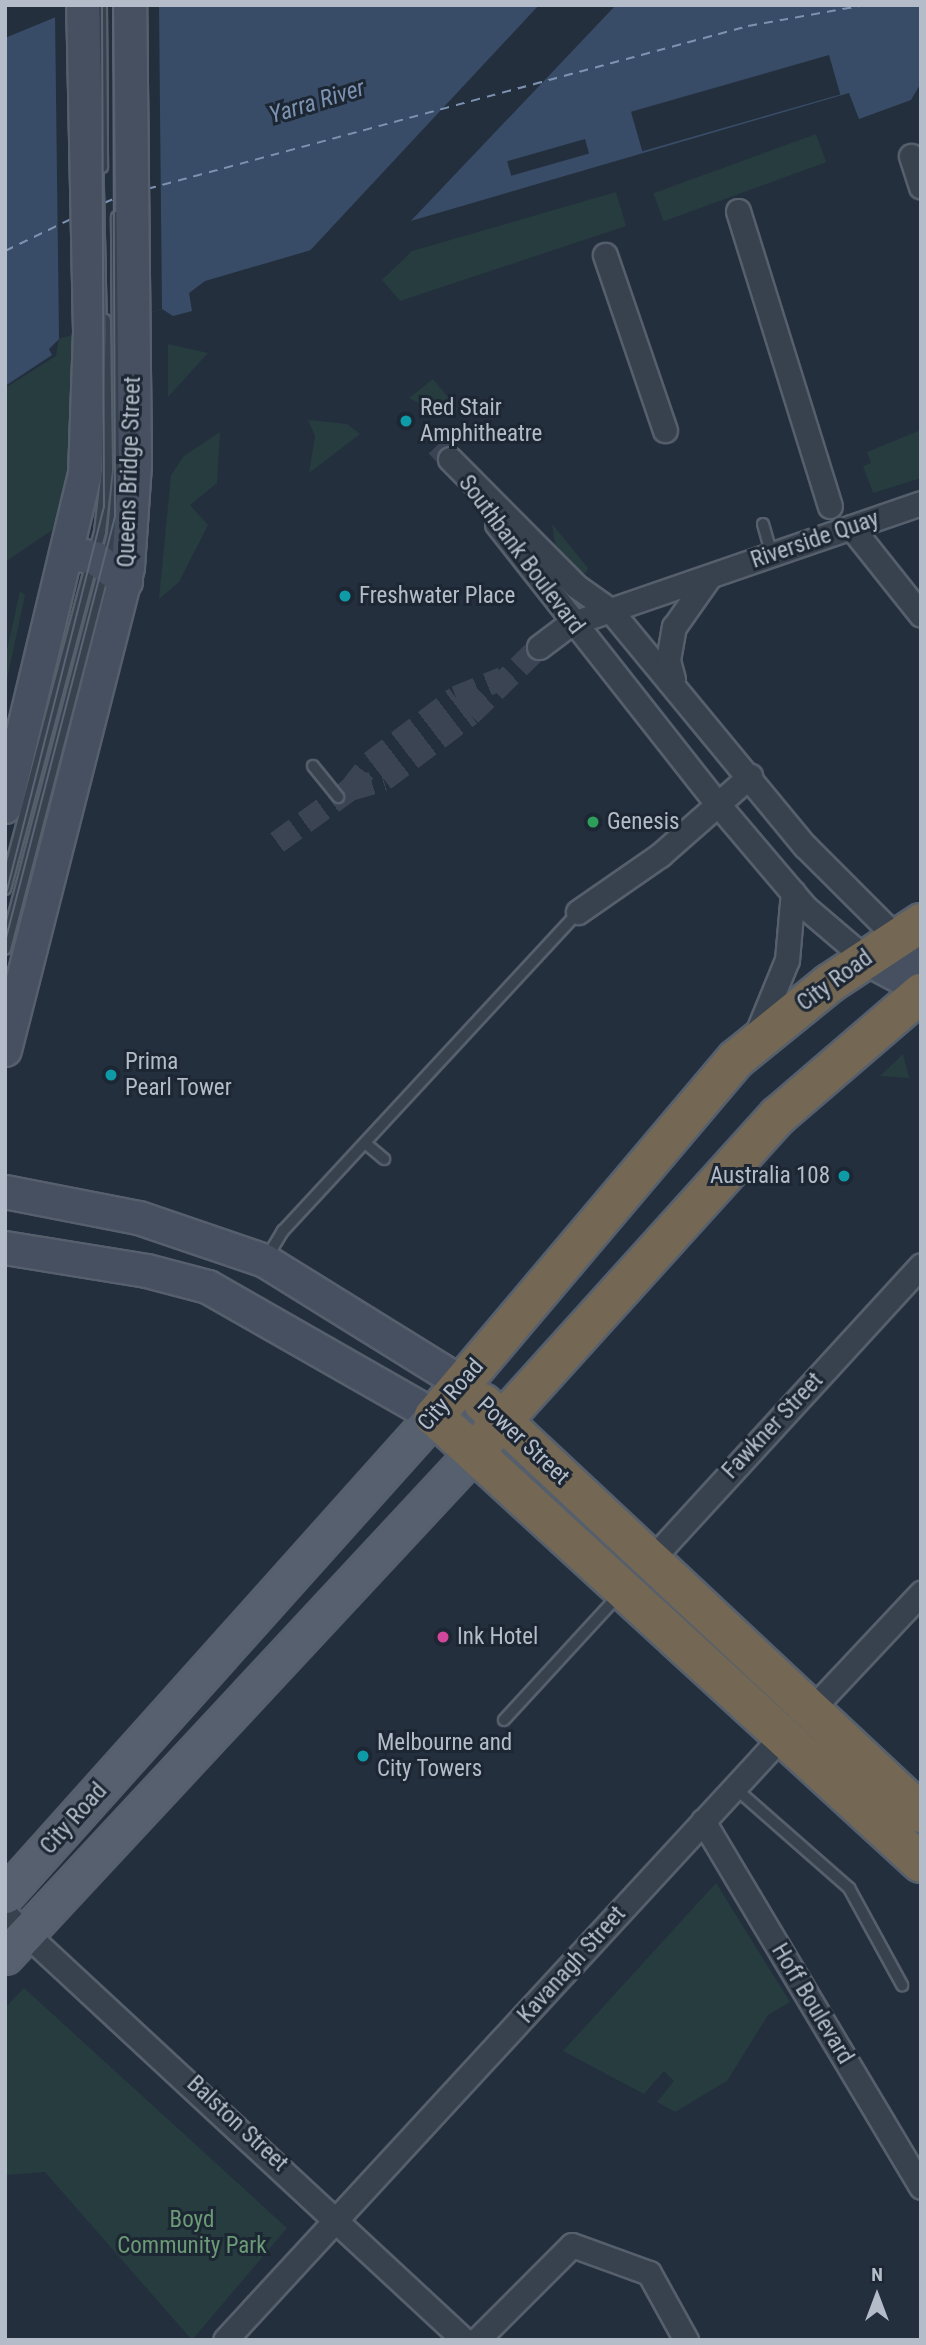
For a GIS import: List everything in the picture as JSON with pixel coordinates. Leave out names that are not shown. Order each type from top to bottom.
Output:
[{"type":"highway","name":"City Road","points":[[433,1416],[749,1046],[865,958],[913,938]]},
{"type":"highway","name":"City Road","points":[[476,1450],[778,1116],[921,990]]},
{"type":"highway","name":"Power Street","points":[[463,1384],[502,1420],[783,1735],[921,1863]]},
{"type":"highway","name":"Power Street","points":[[433,1416],[811,1710],[913,1803]]},
{"type":"highway","name":"Kavanagh Street","points":[[783,1735],[811,1710]]},
{"type":"main road","name":"City Road","points":[[5,1895],[433,1416]]},
{"type":"main road","name":"City Road","points":[[12,1934],[476,1450]]},
{"type":"street","name":"Queens Bridge Street","points":[[5,807],[135,464],[112,325],[83,5]]},
{"type":"street","name":"Queens Bridge Street","points":[[5,1050],[16,968],[99,564],[85,475],[112,325],[129,5]]},
{"type":"street","points":[[911,156],[921,186]]},
{"type":"street","points":[[738,211],[830,506]]},
{"type":"street","points":[[605,255],[666,430]]},
{"type":"street","name":"Southbank Boulevard","points":[[913,938],[805,846],[675,684],[611,611],[576,586],[450,459],[570,624],[793,892],[838,941],[921,990]]},
{"type":"street","name":"Riverside Quay","points":[[570,624],[921,502]]},
{"type":"street","points":[[851,527],[921,614]]},
{"type":"street","points":[[675,684],[668,660],[674,627],[709,577]]},
{"type":"street","points":[[539,647],[570,624]]},
{"type":"street","points":[[578,912],[660,855],[716,802],[750,776]]},
{"type":"street","points":[[749,1046],[787,960],[793,892]]},
{"type":"street","name":"Power Street","points":[[5,1192],[139,1217],[265,1261],[463,1384]]},
{"type":"street","name":"Power Street","points":[[5,1248],[147,1270],[208,1287],[433,1416]]},
{"type":"street","name":"Fawkner Street","points":[[638,1574],[921,1265]]},
{"type":"street","name":"Kavanagh Street","points":[[811,1710],[921,1593]]},
{"type":"street","name":"Kavanagh Street","points":[[225,2340],[338,2221],[783,1735]]},
{"type":"street","name":"Hoff Boulevard","points":[[703,1821],[921,2188]]},
{"type":"street","name":"Balston Street","points":[[12,1934],[338,2221],[464,2340]]},
{"type":"street","points":[[477,2340],[572,2245],[649,2273],[686,2340]]},
{"type":"lane","points":[[101,5],[102,180]]},
{"type":"lane","name":"Queens Bridge Street","points":[[117,174],[116,26],[129,5]]},
{"type":"lane","name":"Queens Bridge Street","points":[[112,325],[117,202]]},
{"type":"lane","name":"Queens Bridge Street","points":[[103,207],[112,325]]},
{"type":"lane","points":[[763,524],[772,555]]},
{"type":"lane","name":"Queens Bridge Street","points":[[5,889],[99,564]]},
{"type":"lane","name":"Queens Bridge Street","points":[[5,949],[99,564]]},
{"type":"lane","points":[[313,766],[338,797]]},
{"type":"lane","points":[[265,1261],[283,1231],[578,912]]},
{"type":"lane","points":[[365,1143],[384,1159]]},
{"type":"lane","points":[[504,1720],[638,1574]]},
{"type":"lane","points":[[734,1787],[849,1888],[902,1985]]},
{"type":"green space","points":[[816,134],[826,162],[664,221],[653,193]]},
{"type":"green space","points":[[616,192],[626,226],[400,301],[382,280],[412,251]]},
{"type":"green space","points":[[77,334],[76,432],[61,524],[5,562],[5,388],[56,356],[59,339]]},
{"type":"green space","points":[[168,344],[208,353],[168,397]]},
{"type":"green space","points":[[433,379],[458,409],[448,419],[409,398]]},
{"type":"green space","points":[[308,420],[347,424],[360,434],[309,473],[315,436]]},
{"type":"green space","points":[[921,430],[921,478],[873,493],[863,466],[871,463],[867,452]]},
{"type":"green space","points":[[220,432],[217,483],[190,505],[208,525],[179,582],[159,599],[171,475],[184,456]]},
{"type":"green space","points":[[552,524],[588,568],[586,573],[575,575],[557,556]]},
{"type":"green space","points":[[20,591],[25,595],[5,689],[5,659]]},
{"type":"green space","points":[[903,1054],[909,1078],[880,1076]]},
{"type":"green space","points":[[716,1883],[790,2002],[768,2015],[727,2081],[675,2112],[657,2102],[674,2081],[664,2071],[644,2094],[563,2051]]},
{"type":"green space","name":"Boyd Community Park","points":[[24,1988],[287,2228],[192,2340],[45,2172],[5,2175],[5,2008]]},
{"type":"water","name":"Yarra River","points":[[85,5],[921,5],[921,83],[911,100],[859,119],[849,93],[205,281],[189,293],[192,311],[173,316],[162,309],[59,339],[49,349],[52,355],[5,386],[5,38]]},
{"type":"pier","points":[[84,5],[159,5],[162,309],[59,339],[55,14]]},
{"type":"pier","points":[[539,5],[616,5],[406,226],[304,257]]},
{"type":"pier","points":[[829,55],[840,94],[642,151],[631,112]]},
{"type":"pier","points":[[585,139],[589,153],[511,176],[507,161]]},
{"type":"ferry route","points":[[147,189],[748,26],[865,5]]},
{"type":"ferry route","points":[[104,203],[118,197]]},
{"type":"ferry route","points":[[5,251],[73,218]]},
{"type":"tunnel","points":[[437,445],[450,459]]},
{"type":"tunnel","points":[[350,789],[384,779],[470,714],[539,647]]},
{"type":"tunnel","points":[[277,842],[350,789],[371,762],[456,697],[502,678]]},
{"type":"tram line","points":[[5,898],[104,506],[102,5]]},
{"type":"tram line","points":[[5,942],[115,517],[113,5]]},
{"type":"place","name":"Red Stair Amphitheatre","points":[[406,421]]},
{"type":"place","name":"Freshwater Place","points":[[345,596]]},
{"type":"place","name":"Genesis","points":[[593,822]]},
{"type":"place","name":"Prima Pearl Tower","points":[[111,1075]]},
{"type":"place","name":"Australia 108","points":[[844,1176]]},
{"type":"place","name":"Ink Hotel","points":[[443,1637]]},
{"type":"place","name":"Melbourne and City Towers","points":[[363,1756]]}]
